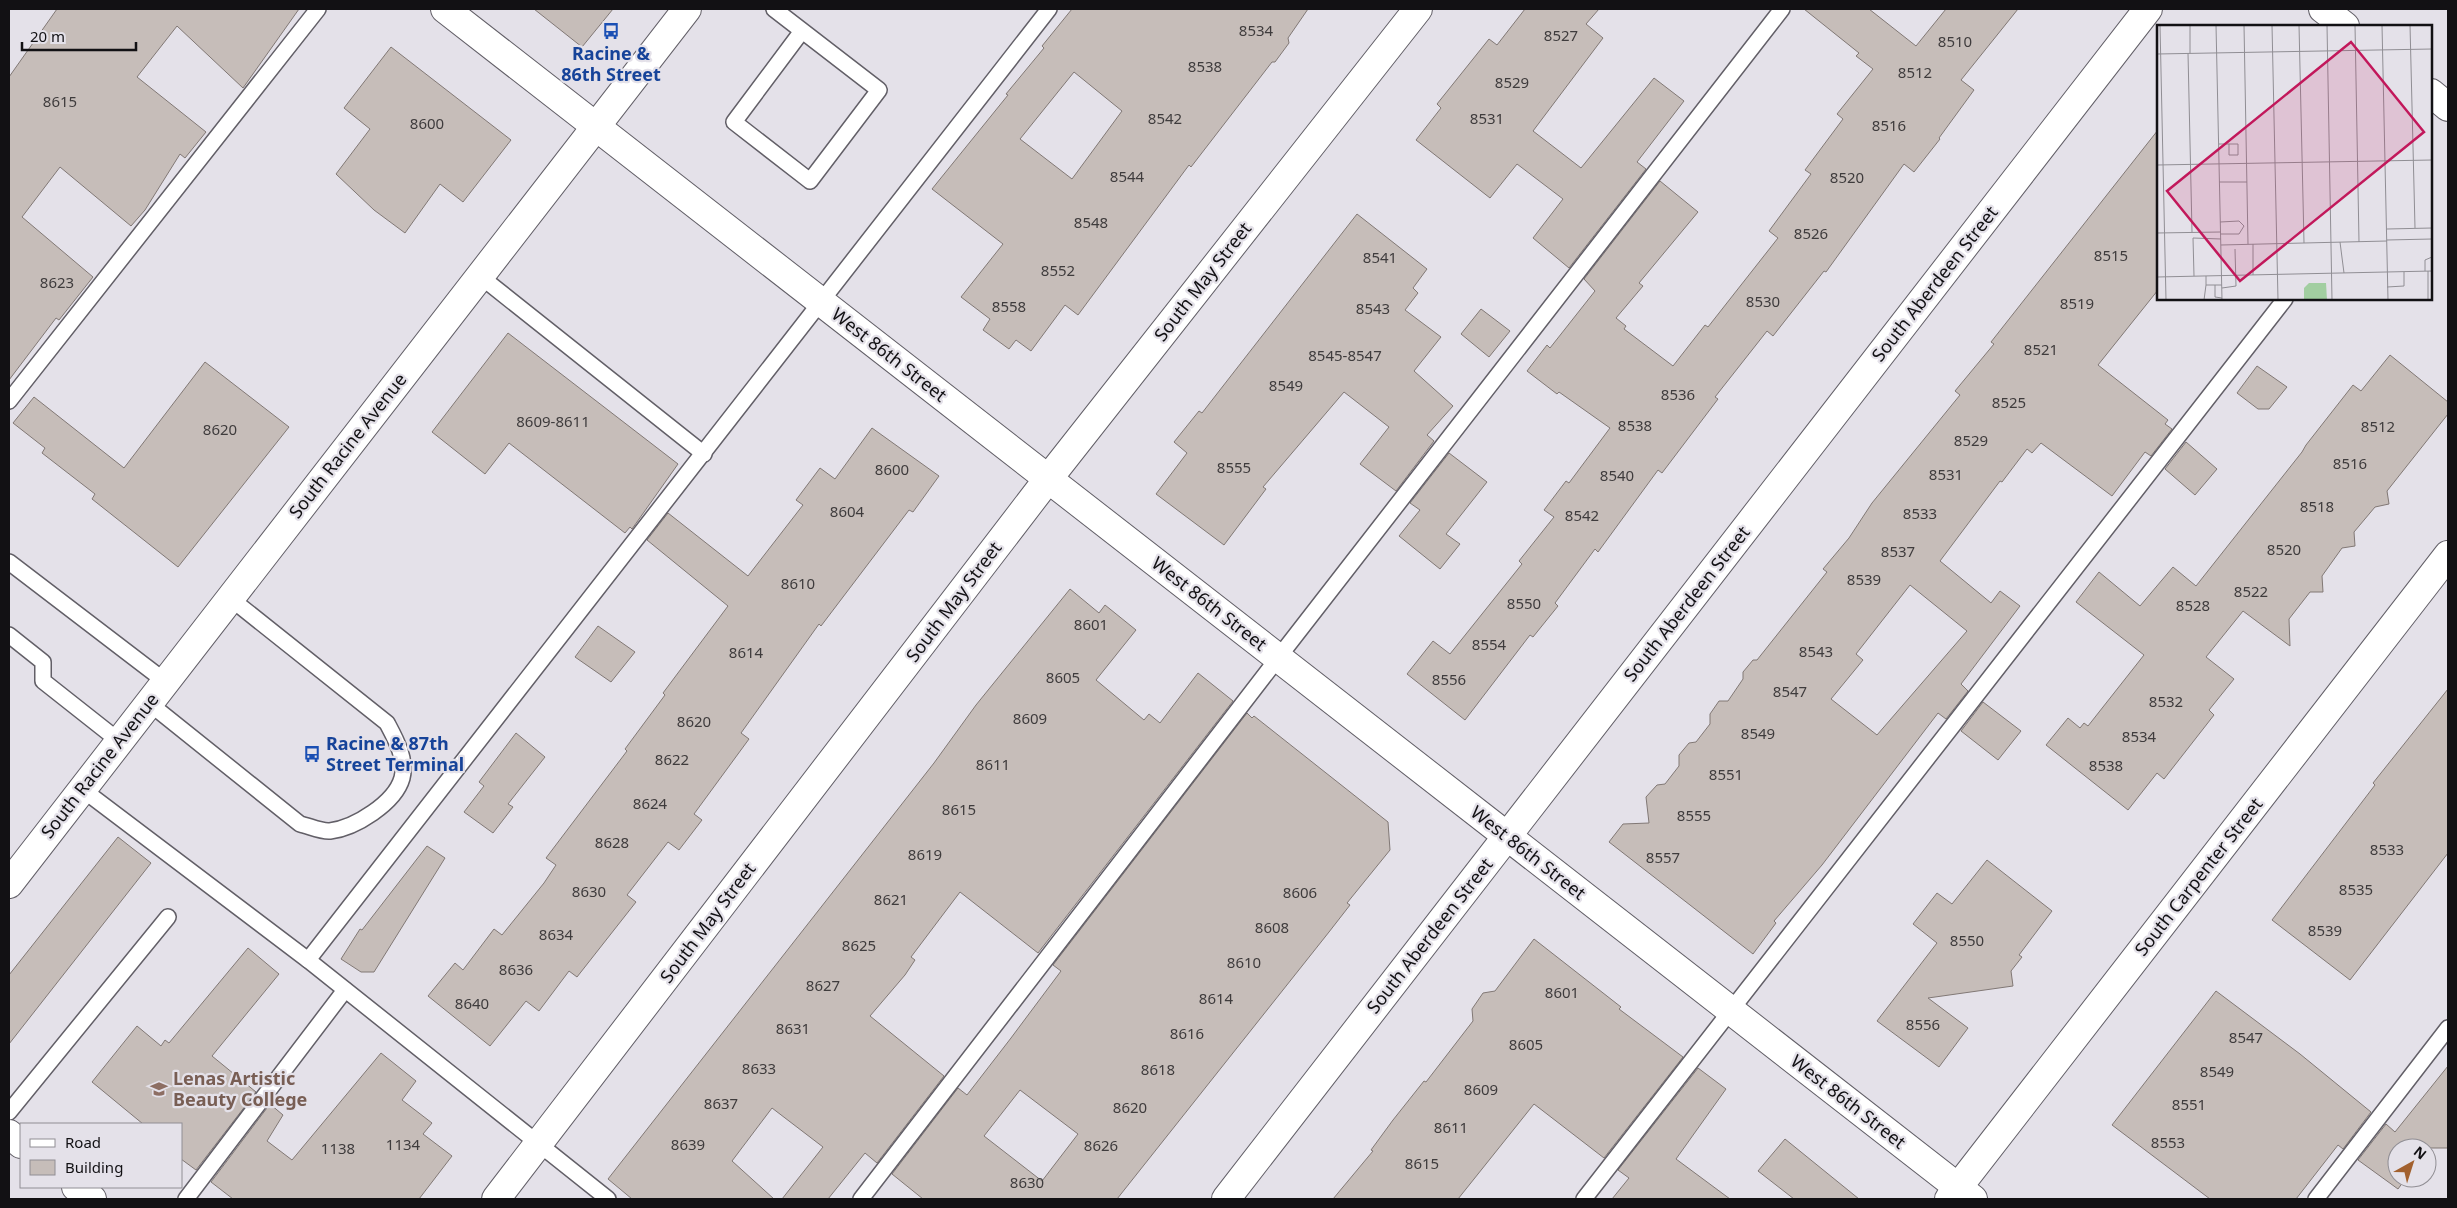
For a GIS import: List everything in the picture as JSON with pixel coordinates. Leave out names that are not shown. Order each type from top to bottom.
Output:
[{"type":"street","name":"West 86th Street","points":[[445,9],[1730,1009],[1960,1195]]},
{"type":"street","name":"South Racine Avenue","points":[[9,884],[687,9]]},
{"type":"street","name":"South May Street","points":[[496,1199],[1048,479],[1418,9]]},
{"type":"street","name":"South Aberdeen Street","points":[[1226,1199],[2148,9]]},
{"type":"street","points":[[2323,9],[2344,25]]},
{"type":"street","name":"South Carpenter Street","points":[[1960,1195],[2448,555]]},
{"type":"street","points":[[9,1134],[20,1143]]},
{"type":"street","points":[[77,1188],[92,1199]]},
{"type":"lane","points":[[9,401],[318,9]]},
{"type":"lane","points":[[774,9],[879,90],[810,181],[734,122],[802,31]]},
{"type":"lane","points":[[308,960],[1049,9]]},
{"type":"lane","points":[[861,1199],[1782,9]]},
{"type":"lane","points":[[480,276],[704,454]]},
{"type":"lane","points":[[1584,1199],[1730,1009],[2284,300]]},
{"type":"lane","points":[[9,562],[166,682]]},
{"type":"lane","points":[[149,703],[300,824],[329,831],[360,822],[379,810],[392,794],[402,778],[401,752],[386,723],[230,598]]},
{"type":"lane","points":[[9,635],[43,662],[43,681],[119,741]]},
{"type":"lane","points":[[82,789],[308,960],[608,1199]]},
{"type":"lane","points":[[9,1112],[168,917]]},
{"type":"lane","points":[[186,1199],[345,990]]},
{"type":"lane","points":[[2316,1199],[2448,1028]]},
{"type":"building","points":[[57,9],[299,9],[243,88],[177,26],[137,77],[206,132],[185,158],[180,154],[145,210],[131,226],[60,167],[22,217],[93,277],[59,320],[56,318],[9,380],[9,77]]},
{"type":"building","points":[[534,9],[613,9],[582,47]]},
{"type":"building","points":[[1072,9],[1308,9],[1288,38],[1289,43],[1275,62],[1272,62],[1191,167],[1189,165],[1078,315],[1065,305],[1031,351],[1016,340],[1009,349],[983,330],[990,319],[961,297],[1003,244],[932,189],[1008,95],[1006,94],[1044,48],[1042,46]],"holes":[[[1074,72],[1122,111],[1072,179],[1020,139]]]},
{"type":"building","points":[[1525,9],[1599,9],[1586,24],[1603,38],[1533,131],[1581,168],[1654,78],[1684,101],[1637,162],[1646,169],[1569,268],[1533,238],[1563,199],[1517,164],[1490,198],[1416,140],[1441,108],[1437,104],[1489,39],[1497,45]]},
{"type":"building","points":[[1804,9],[1869,9],[1916,46],[1946,9],[2018,9],[1961,80],[1974,90],[1940,139],[1914,172],[1904,164],[1826,272],[1824,271],[1773,336],[1767,331],[1715,397],[1718,399],[1662,473],[1658,470],[1598,552],[1595,549],[1555,603],[1558,606],[1533,637],[1530,635],[1465,720],[1407,674],[1433,641],[1450,654],[1522,564],[1519,561],[1554,517],[1544,510],[1566,481],[1569,483],[1610,428],[1559,392],[1557,394],[1527,371],[1547,345],[1550,348],[1595,291],[1584,279],[1660,181],[1698,212],[1639,283],[1643,286],[1616,318],[1626,326],[1624,329],[1673,366],[1705,325],[1708,327],[1778,238],[1769,231],[1811,174],[1805,170],[1843,119],[1837,114],[1873,69],[1856,56],[1859,53]]},
{"type":"building","points":[[391,47],[511,140],[463,202],[440,184],[405,233],[374,210],[336,174],[370,129],[344,108]]},
{"type":"building","points":[[2157,131],[2157,291],[2098,365],[2168,420],[2165,424],[2172,429],[2151,456],[2145,452],[2112,496],[2041,443],[2032,453],[2027,449],[2002,482],[2000,481],[1940,561],[1991,603],[2000,591],[2020,606],[1961,684],[1968,691],[1946,719],[1938,713],[1822,865],[1774,921],[1776,923],[1753,954],[1609,842],[1623,824],[1649,823],[1646,797],[1657,785],[1665,784],[1679,766],[1679,755],[1689,743],[1696,742],[1710,724],[1710,714],[1719,701],[1728,701],[1743,679],[1743,672],[1753,660],[1757,660],[1827,572],[1823,569],[1849,538],[1872,503],[1960,395],[1955,391],[1994,344],[1991,342]],"holes":[[[1910,585],[1967,631],[1877,735],[1831,699],[1863,660],[1856,654]]]},
{"type":"building","points":[[1357,214],[1427,269],[1413,288],[1418,293],[1405,310],[1441,337],[1414,371],[1453,406],[1427,435],[1434,441],[1396,491],[1360,464],[1389,427],[1344,392],[1263,487],[1266,489],[1224,545],[1156,494],[1187,453],[1174,442],[1199,411],[1202,413]]},
{"type":"building","points":[[1481,309],[1510,331],[1489,357],[1461,334]]},
{"type":"building","points":[[508,333],[678,464],[632,529],[630,527],[625,533],[509,443],[485,474],[432,432]]},
{"type":"building","points":[[2390,355],[2448,402],[2448,414],[2387,491],[2389,504],[2375,507],[2354,532],[2355,546],[2342,548],[2322,576],[2323,592],[2310,592],[2289,619],[2290,646],[2243,611],[2206,657],[2234,679],[2209,710],[2214,715],[2164,779],[2157,773],[2128,810],[2046,745],[2068,718],[2080,728],[2084,723],[2088,726],[2144,655],[2076,602],[2099,572],[2140,606],[2173,567],[2196,586],[2353,385],[2361,391]]},
{"type":"building","points":[[205,362],[289,427],[178,567],[92,499],[95,494],[42,453],[45,448],[13,423],[34,397],[124,468]]},
{"type":"building","points":[[2257,366],[2287,387],[2269,409],[2258,409],[2237,393]]},
{"type":"building","points":[[872,428],[939,476],[913,512],[909,510],[821,626],[819,624],[741,733],[749,739],[694,814],[702,820],[679,850],[668,842],[627,895],[636,902],[577,977],[569,971],[539,1011],[526,1001],[490,1046],[428,996],[455,963],[463,970],[494,929],[502,935],[544,883],[556,865],[546,858],[627,751],[625,749],[665,695],[663,693],[728,606],[647,540],[668,513],[748,576],[803,505],[796,500],[820,468],[835,479]]},
{"type":"building","points":[[2186,442],[2217,469],[2195,495],[2165,469]]},
{"type":"building","points":[[1449,453],[1487,482],[1446,534],[1460,544],[1440,569],[1399,536],[1420,510],[1410,503]]},
{"type":"building","points":[[1070,589],[1099,613],[1105,605],[1136,630],[1096,680],[1144,720],[1149,714],[1160,723],[1198,673],[1233,701],[1038,953],[960,892],[911,957],[915,960],[905,975],[870,1016],[944,1076],[877,1163],[865,1153],[828,1199],[782,1199],[823,1147],[772,1108],[732,1161],[774,1199],[632,1199],[608,1179],[934,763],[976,705]]},
{"type":"building","points":[[598,626],[635,652],[611,682],[575,657]]},
{"type":"building","points":[[2448,689],[2448,853],[2350,980],[2272,920],[2375,785],[2373,783]]},
{"type":"building","points":[[1983,702],[2021,731],[1998,760],[1961,731]]},
{"type":"building","points":[[1247,713],[1252,718],[1254,716],[1388,822],[1390,850],[1347,903],[1350,905],[1329,932],[1117,1199],[923,1199],[892,1174],[958,1088],[967,1095],[1011,1038],[1061,971],[1053,965]],"holes":[[[1020,1090],[1078,1134],[1042,1181],[984,1136]]]},
{"type":"building","points":[[516,733],[545,757],[508,804],[513,807],[493,833],[464,812],[484,786],[479,782]]},
{"type":"building","points":[[118,837],[151,863],[9,1044],[9,975]]},
{"type":"building","points":[[427,846],[445,858],[374,972],[361,972],[341,959],[360,929],[362,930]]},
{"type":"building","points":[[1987,860],[2052,911],[2019,955],[2022,957],[2011,971],[2013,986],[1928,998],[1968,1028],[1939,1067],[1877,1021],[1937,943],[1913,924],[1937,893],[1952,904]]},
{"type":"building","points":[[1534,939],[1621,1007],[1619,1009],[1683,1057],[1604,1158],[1534,1104],[1458,1199],[1333,1199],[1373,1151],[1371,1150],[1393,1120],[1424,1081],[1426,1082],[1473,1021],[1472,1009],[1483,993],[1495,991]]},
{"type":"building","points":[[248,948],[279,974],[212,1056],[256,1092],[196,1170],[182,1160],[182,1123],[142,1123],[92,1082],[137,1026],[161,1046],[165,1040],[169,1043]]},
{"type":"building","points":[[2216,991],[2300,1054],[2371,1112],[2343,1149],[2338,1145],[2296,1199],[2210,1199],[2112,1125]]},
{"type":"building","points":[[381,1053],[416,1081],[402,1100],[432,1123],[423,1134],[452,1156],[419,1199],[233,1199],[211,1182],[270,1104],[283,1115],[267,1141],[292,1160]]},
{"type":"building","points":[[2448,1066],[2448,1148],[2437,1148],[2437,1138],[2387,1138],[2387,1181],[2358,1160],[2386,1124],[2395,1132]]},
{"type":"building","points":[[1698,1068],[1726,1089],[1676,1159],[1730,1199],[1612,1199],[1629,1178],[1618,1170]]},
{"type":"building","points":[[1785,1139],[1859,1199],[1794,1199],[1758,1171]]},
{"type":"place","name":"Racine & 86th Street","points":[[611,31]]},
{"type":"place","name":"Racine & 87th Street Terminal","points":[[312,754]]},
{"type":"place","name":"Lenas Artistic Beauty College","points":[[159,1089]]}]
